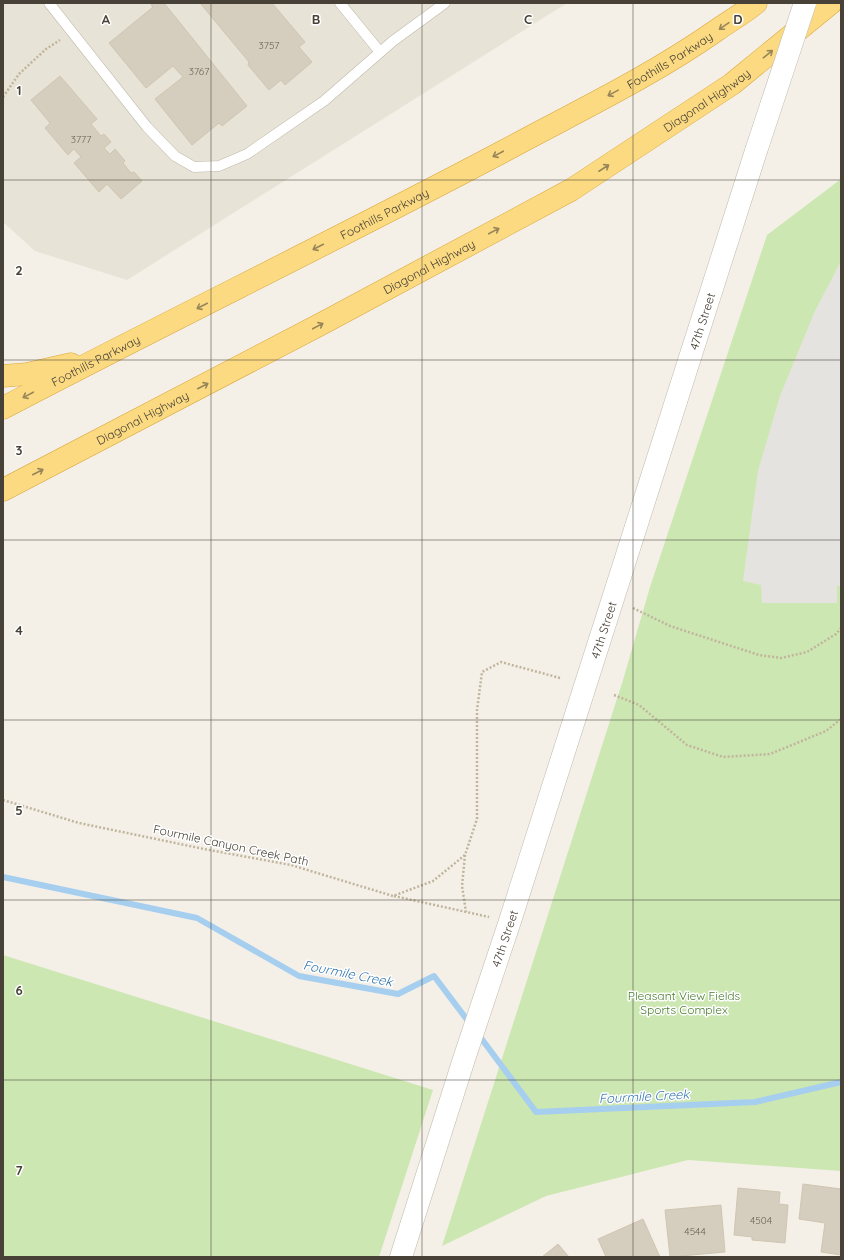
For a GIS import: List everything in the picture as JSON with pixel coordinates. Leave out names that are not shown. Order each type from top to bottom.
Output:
[{"type":"highway","name":"Foothills Parkway","points":[[3,408],[389,211],[578,112],[660,67],[703,40],[756,3]]},
{"type":"highway","name":"Diagonal Highway","points":[[3,490],[323,323],[571,190],[732,84],[831,3]]},
{"type":"highway","points":[[3,376],[27,374],[100,358]]},
{"type":"street","name":"47th Street","points":[[401,1257],[805,3]]},
{"type":"lane","points":[[49,3],[147,127],[175,156],[194,167],[218,166],[247,154],[324,101],[393,41],[445,3]]},
{"type":"lane","points":[[340,3],[380,52]]},
{"type":"path","points":[[3,96],[19,74],[46,49],[72,33]]},
{"type":"path","points":[[613,598],[670,626],[759,655],[781,658],[807,652],[836,634],[841,628]]},
{"type":"path","points":[[466,912],[462,886],[465,855],[478,819],[477,710],[482,672],[501,662],[560,678]]},
{"type":"path","points":[[614,695],[638,705],[687,745],[723,757],[770,754],[826,731],[841,719]]},
{"type":"path","name":"Fourmile Canyon Creek Path","points":[[3,800],[79,822],[204,849],[291,865],[393,896],[510,922]]},
{"type":"path","points":[[393,896],[433,881],[465,855]]},
{"type":"shaded area","points":[[3,3],[567,3],[127,280],[35,251],[3,222]]},
{"type":"shaded area","points":[[841,261],[841,586],[837,586],[837,603],[762,603],[761,585],[743,581],[758,471],[780,396],[815,311]]},
{"type":"green space","name":"Pleasant View Fields Sports Complex","points":[[841,179],[841,1171],[688,1160],[546,1196],[442,1246],[623,680],[650,587],[767,235]]},
{"type":"green space","points":[[3,955],[433,1090],[379,1257],[3,1257]]},
{"type":"building","points":[[154,3],[164,3],[247,106],[222,126],[219,123],[192,145],[155,99],[183,77],[173,66],[146,88],[109,43],[153,7],[151,5]]},
{"type":"building","points":[[200,3],[272,3],[305,42],[299,47],[312,62],[285,85],[281,80],[269,90],[248,65],[249,62]]},
{"type":"building","points":[[60,76],[97,119],[91,124],[101,136],[104,134],[111,142],[104,148],[110,154],[115,149],[125,161],[123,163],[131,173],[134,172],[142,181],[121,199],[107,184],[99,192],[74,163],[81,157],[74,149],[68,155],[45,128],[50,123],[31,100]]},
{"type":"building","points":[[803,1184],[841,1189],[841,1255],[821,1252],[825,1223],[799,1219]]},
{"type":"building","points":[[738,1188],[780,1192],[779,1204],[788,1205],[785,1243],[752,1240],[752,1237],[734,1235]]},
{"type":"building","points":[[721,1205],[725,1252],[670,1257],[665,1210]]},
{"type":"building","points":[[643,1219],[660,1257],[606,1257],[598,1239]]},
{"type":"building","points":[[558,1244],[569,1257],[542,1257]]},
{"type":"waterway","name":"Fourmile Creek","points":[[3,877],[197,918],[299,976],[398,994],[434,976],[471,1025]]},
{"type":"waterway","name":"Fourmile Creek","points":[[478,1034],[536,1112],[755,1102],[841,1082]]}]
